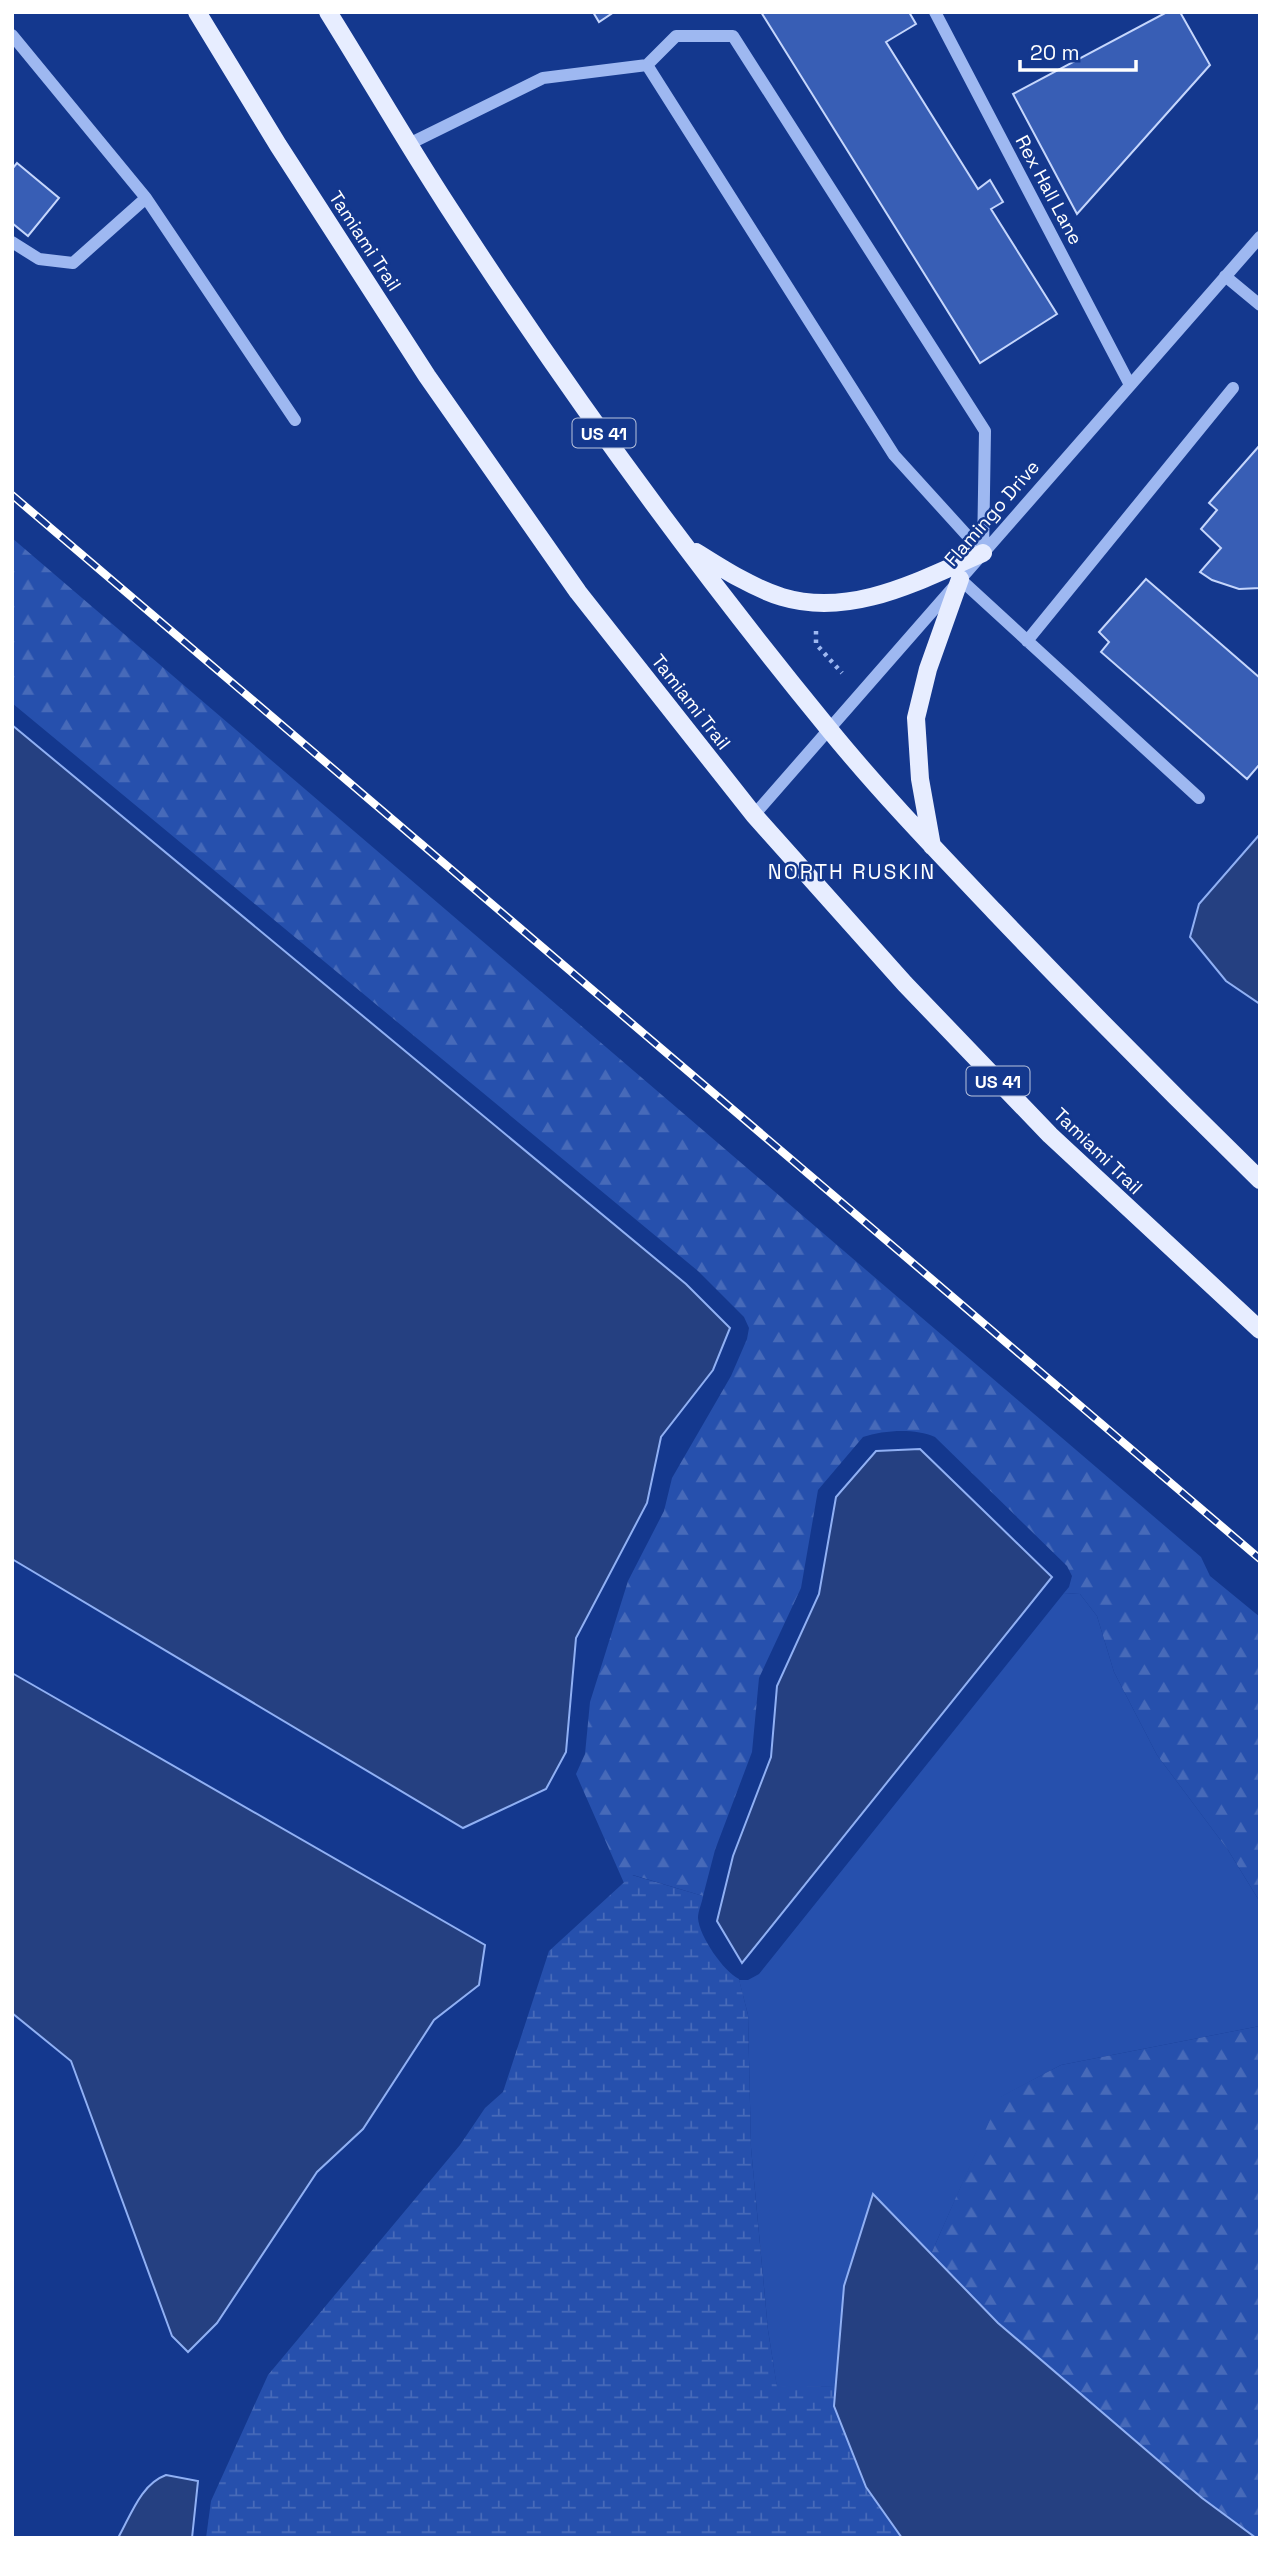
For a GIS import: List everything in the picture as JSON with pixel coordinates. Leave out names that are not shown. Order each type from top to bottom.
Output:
[{"type":"main road","name":"Tamiami Trail","points":[[197,12],[278,145],[435,388],[578,592],[754,815],[905,984],[1050,1135],[1260,1330]]},
{"type":"main road","name":"US 41","points":[[328,12],[446,204],[571,387],[685,546],[829,729],[932,846],[1111,1034],[1260,1180]]},
{"type":"main road","points":[[685,546],[738,578],[782,597],[826,604],[885,595],[983,553]]},
{"type":"main road","points":[[932,846],[920,779],[916,718],[928,669],[960,579]]},
{"type":"street","name":"Rex Hall Lane","points":[[935,12],[1130,385]]},
{"type":"street","points":[[12,35],[146,198],[295,420]]},
{"type":"street","points":[[410,144],[543,78],[647,65],[676,36],[733,36],[985,431],[983,553]]},
{"type":"street","points":[[647,65],[894,455],[983,553]]},
{"type":"street","points":[[12,242],[38,259],[73,262],[146,198]]},
{"type":"street","name":"Flamingo Drive","points":[[754,815],[1260,237]]},
{"type":"street","points":[[1225,276],[1260,305]]},
{"type":"street","points":[[1027,641],[1233,388]]},
{"type":"street","points":[[960,579],[1199,798]]},
{"type":"path","points":[[816,626],[817,644],[842,673]]},
{"type":"green space","points":[[12,538],[1201,1557],[1210,1576],[1260,1617],[1260,1902],[1228,1850],[1157,1755],[1114,1672],[1097,1616],[1080,1594],[1064,1593],[1072,1576],[1067,1566],[935,1437],[909,1431],[863,1437],[818,1490],[801,1588],[759,1678],[752,1752],[715,1850],[703,1896],[633,1875],[624,1883],[576,1774],[585,1754],[590,1702],[628,1581],[664,1511],[672,1478],[731,1376],[747,1339],[749,1328],[744,1317],[698,1271],[12,703]]},
{"type":"green space","points":[[1064,1593],[1080,1594],[1097,1616],[1114,1672],[1157,1755],[1228,1850],[1260,1902],[1260,2026],[1061,2065],[1001,2097],[931,2254],[873,2194],[844,2286],[836,2386],[777,2388],[768,2330],[751,2148],[748,2015],[739,1980],[748,1980],[759,1974]]},
{"type":"green space","points":[[632,1875],[703,1896],[699,1926],[720,1961],[739,1979],[748,2015],[751,2148],[768,2330],[777,2387],[836,2386],[834,2407],[865,2487],[902,2538],[206,2538],[211,2501],[268,2375],[460,2145],[485,2108],[503,2092],[549,1951]]},
{"type":"green space","points":[[1260,2026],[1260,2538],[1256,2538],[1202,2498],[998,2323],[931,2254],[1000,2097],[1061,2065]]},
{"type":"shaded area","points":[[12,725],[686,1284],[730,1328],[713,1370],[661,1437],[647,1503],[576,1638],[566,1752],[546,1789],[463,1828],[12,1559]]},
{"type":"shaded area","points":[[1260,834],[1260,1004],[1226,981],[1190,937],[1199,904]]},
{"type":"shaded area","points":[[920,1449],[1052,1577],[742,1963],[717,1921],[733,1856],[771,1757],[777,1686],[819,1594],[836,1497],[876,1451]]},
{"type":"shaded area","points":[[12,1673],[485,1945],[479,1985],[434,2020],[363,2129],[317,2172],[217,2323],[188,2352],[172,2336],[71,2061],[12,2013]]},
{"type":"shaded area","points":[[873,2194],[998,2323],[1202,2498],[1256,2538],[902,2538],[866,2487],[834,2406],[844,2286]]},
{"type":"shaded area","points":[[166,2475],[198,2481],[192,2538],[118,2538],[143,2493],[157,2479]]},
{"type":"building","points":[[593,12],[614,12],[599,22]]},
{"type":"building","points":[[761,12],[909,12],[916,24],[886,42],[978,189],[990,180],[1003,202],[991,209],[1057,314],[980,363]]},
{"type":"building","points":[[1167,12],[1180,12],[1210,65],[1077,214],[1013,94]]},
{"type":"building","points":[[17,163],[59,198],[28,236],[12,223],[12,169]]},
{"type":"building","points":[[1260,445],[1260,588],[1239,589],[1212,580],[1200,572],[1221,548],[1201,529],[1217,510],[1209,503]]},
{"type":"building","points":[[1146,579],[1260,678],[1260,764],[1247,779],[1101,652],[1109,642],[1099,632]]},
{"type":"railway","points":[[12,495],[1260,1559]]},
{"type":"district","name":"NORTH RUSKIN","points":[[852,871]]}]
